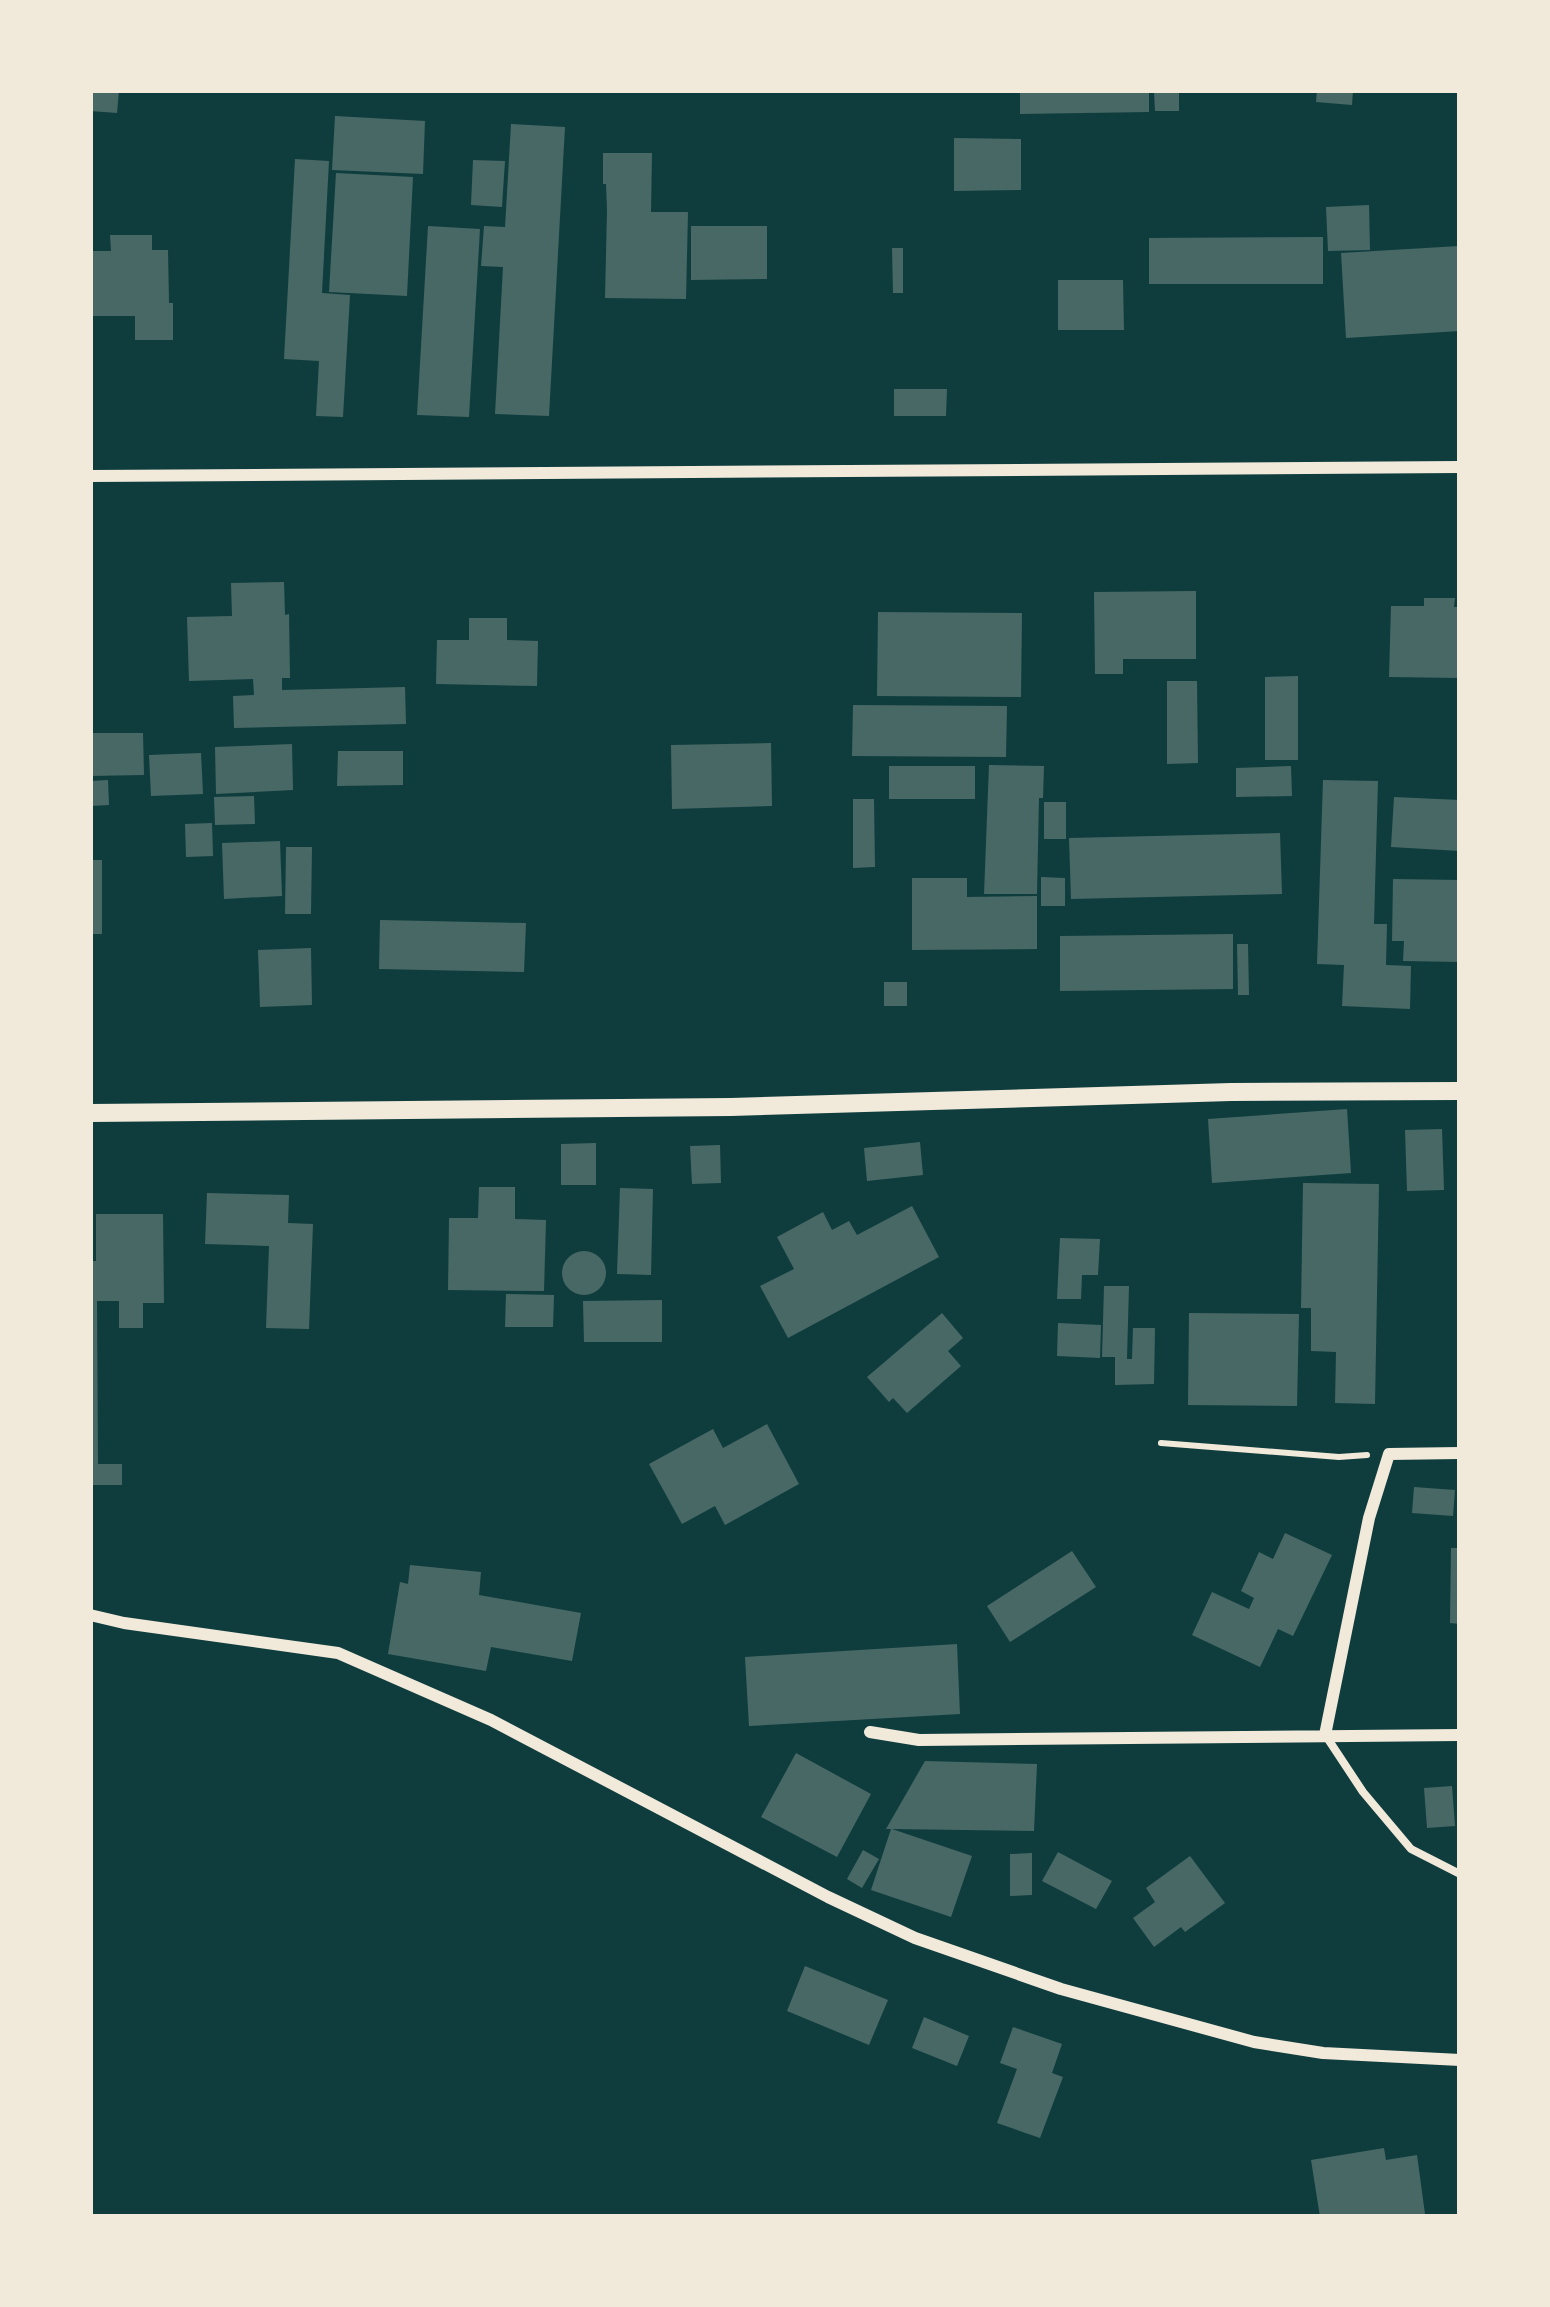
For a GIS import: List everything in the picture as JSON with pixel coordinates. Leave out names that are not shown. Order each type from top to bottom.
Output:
[{"type":"street","points":[[90,476],[1460,466]]},
{"type":"street","points":[[90,1113],[731,1107],[1231,1092],[1460,1091]]},
{"type":"street","points":[[1325,1735],[1369,1518],[1388,1454],[1460,1453]]},
{"type":"street","points":[[90,1615],[338,1653],[491,1720],[827,1898],[915,1938],[1061,1989],[1254,2042],[1323,2053],[1460,2060]]},
{"type":"street","points":[[870,1732],[919,1740],[1460,1735]]},
{"type":"lane","points":[[1325,1735],[1363,1792],[1411,1849],[1460,1874]]},
{"type":"path","points":[[1161,1443],[1339,1457],[1388,1454]]},
{"type":"building","points":[[90,90],[119,90],[117,113],[90,111]]},
{"type":"building","points":[[1020,90],[1149,90],[1149,112],[1020,114]]},
{"type":"building","points":[[1317,90],[1353,90],[1352,105],[1316,102]]},
{"type":"building","points":[[1154,92],[1179,92],[1179,111],[1155,111]]},
{"type":"building","points":[[335,116],[425,121],[423,174],[332,170]]},
{"type":"building","points":[[511,124],[565,127],[549,416],[495,414],[503,267],[481,266],[484,226],[505,227]]},
{"type":"building","points":[[954,138],[1021,139],[1021,190],[954,191]]},
{"type":"building","points":[[603,153],[652,153],[651,212],[688,212],[686,299],[605,298]]},
{"type":"building","points":[[295,159],[329,161],[322,293],[350,295],[343,417],[316,416],[319,361],[284,359]]},
{"type":"building","points":[[473,160],[505,161],[502,207],[471,205]]},
{"type":"building","points":[[336,173],[413,177],[407,296],[329,292]]},
{"type":"building","points":[[1369,205],[1370,250],[1328,251],[1326,207]]},
{"type":"building","points":[[428,226],[480,229],[469,417],[417,415]]},
{"type":"building","points":[[691,226],[767,226],[767,279],[691,280]]},
{"type":"building","points":[[110,235],[152,235],[152,250],[168,250],[173,340],[135,340],[135,316],[90,316],[90,251],[111,251]]},
{"type":"building","points":[[1323,237],[1323,284],[1149,284],[1149,238]]},
{"type":"building","points":[[1459,246],[1460,331],[1346,338],[1341,253]]},
{"type":"building","points":[[892,248],[903,248],[903,293],[893,293]]},
{"type":"building","points":[[1058,280],[1123,280],[1124,330],[1058,330]]},
{"type":"building","points":[[894,389],[947,389],[946,416],[894,416]]},
{"type":"building","points":[[284,582],[290,678],[282,678],[282,690],[405,687],[406,724],[234,728],[233,696],[254,695],[253,679],[189,681],[187,617],[232,616],[231,583]]},
{"type":"building","points":[[1196,591],[1196,659],[1123,659],[1123,674],[1095,674],[1094,592]]},
{"type":"building","points":[[1424,598],[1455,598],[1454,607],[1460,607],[1460,678],[1389,677],[1391,606],[1424,606]]},
{"type":"building","points":[[878,612],[1022,613],[1021,697],[877,696]]},
{"type":"building","points":[[469,618],[507,618],[507,640],[538,641],[537,686],[436,684],[437,640],[469,640]]},
{"type":"building","points":[[1298,676],[1298,760],[1265,760],[1265,677]]},
{"type":"building","points":[[1167,681],[1197,681],[1198,763],[1167,764]]},
{"type":"building","points":[[853,705],[1007,706],[1006,757],[852,756]]},
{"type":"building","points":[[90,733],[143,733],[144,775],[90,776]]},
{"type":"building","points":[[771,743],[772,806],[672,809],[671,745]]},
{"type":"building","points":[[292,744],[293,790],[216,794],[215,747]]},
{"type":"building","points":[[338,751],[403,751],[403,785],[337,786]]},
{"type":"building","points":[[201,753],[203,794],[151,796],[149,755]]},
{"type":"building","points":[[989,765],[1044,766],[1037,894],[984,894]]},
{"type":"building","points":[[889,766],[975,766],[975,799],[889,799]]},
{"type":"building","points":[[1291,766],[1292,796],[1236,797],[1236,768]]},
{"type":"building","points":[[108,780],[109,805],[90,806],[90,781]]},
{"type":"building","points":[[1323,780],[1378,781],[1374,924],[1387,924],[1386,965],[1411,966],[1410,1009],[1342,1006],[1344,965],[1317,964]]},
{"type":"building","points":[[254,796],[255,824],[215,825],[214,797]]},
{"type":"building","points":[[1394,797],[1460,800],[1460,851],[1391,847]]},
{"type":"building","points":[[853,799],[874,799],[875,867],[853,868]]},
{"type":"building","points":[[1044,802],[1066,802],[1066,839],[1044,839]]},
{"type":"building","points":[[212,823],[213,856],[186,857],[185,824]]},
{"type":"building","points":[[1280,833],[1282,894],[1071,899],[1069,838]]},
{"type":"building","points":[[280,841],[282,896],[224,899],[222,843]]},
{"type":"building","points":[[286,847],[312,847],[311,914],[285,914]]},
{"type":"building","points":[[90,860],[102,860],[102,934],[90,934]]},
{"type":"building","points":[[1041,877],[1065,878],[1065,906],[1041,906]]},
{"type":"building","points":[[912,878],[967,878],[967,897],[1037,896],[1037,949],[912,950]]},
{"type":"building","points":[[1393,879],[1460,880],[1460,962],[1403,961],[1404,941],[1392,941]]},
{"type":"building","points":[[380,920],[526,923],[524,972],[379,969]]},
{"type":"building","points":[[1233,934],[1233,989],[1060,991],[1060,936]]},
{"type":"building","points":[[1237,944],[1248,944],[1249,995],[1238,995]]},
{"type":"building","points":[[311,948],[312,1005],[260,1007],[258,950]]},
{"type":"building","points":[[884,982],[907,982],[907,1006],[884,1006]]},
{"type":"building","points":[[1347,1109],[1351,1173],[1212,1183],[1208,1119]]},
{"type":"building","points":[[1442,1129],[1444,1190],[1407,1191],[1405,1130]]},
{"type":"building","points":[[920,1142],[923,1175],[867,1181],[864,1148]]},
{"type":"building","points":[[596,1143],[596,1185],[561,1185],[561,1144]]},
{"type":"building","points":[[720,1145],[721,1183],[692,1184],[690,1146]]},
{"type":"building","points":[[1303,1183],[1379,1184],[1375,1404],[1335,1403],[1336,1352],[1311,1351],[1311,1308],[1301,1308]]},
{"type":"building","points":[[479,1187],[515,1187],[515,1219],[546,1220],[544,1291],[448,1290],[449,1218],[478,1218]]},
{"type":"building","points":[[620,1188],[653,1189],[651,1275],[617,1274]]},
{"type":"building","points":[[207,1193],[289,1195],[288,1223],[313,1224],[309,1329],[266,1328],[269,1246],[205,1244]]},
{"type":"building","points":[[912,1206],[939,1257],[788,1338],[760,1286],[794,1269],[777,1237],[823,1212],[832,1230],[849,1221],[857,1235]]},
{"type":"building","points":[[96,1214],[163,1214],[164,1303],[143,1303],[143,1328],[119,1328],[119,1301],[97,1301],[98,1464],[122,1464],[122,1485],[90,1485],[90,1261],[96,1261]]},
{"type":"building","points":[[1060,1238],[1100,1239],[1098,1275],[1082,1275],[1081,1299],[1057,1299]]},
{"type":"building","points":[[584,1251],[599,1258],[606,1273],[599,1288],[584,1295],[569,1288],[562,1273],[569,1258]]},
{"type":"building","points":[[1104,1286],[1129,1286],[1127,1359],[1132,1359],[1133,1328],[1155,1328],[1154,1384],[1115,1385],[1115,1357],[1102,1357]]},
{"type":"building","points":[[506,1294],[554,1295],[553,1327],[505,1327]]},
{"type":"building","points":[[662,1300],[662,1342],[584,1342],[583,1301]]},
{"type":"building","points":[[942,1313],[963,1338],[948,1351],[961,1366],[907,1413],[893,1398],[889,1402],[867,1377]]},
{"type":"building","points":[[1189,1313],[1299,1314],[1297,1406],[1188,1405]]},
{"type":"building","points":[[1058,1323],[1101,1325],[1100,1358],[1057,1356]]},
{"type":"building","points":[[767,1424],[799,1484],[725,1525],[715,1506],[682,1524],[649,1464],[713,1429],[723,1448]]},
{"type":"building","points":[[1414,1487],[1455,1490],[1453,1516],[1412,1513]]},
{"type":"building","points":[[1285,1533],[1332,1555],[1293,1636],[1278,1629],[1260,1667],[1192,1635],[1212,1592],[1249,1609],[1254,1598],[1241,1591],[1259,1552],[1273,1559]]},
{"type":"building","points":[[1451,1548],[1460,1548],[1460,1624],[1450,1623]]},
{"type":"building","points":[[1072,1551],[1096,1587],[1010,1642],[987,1606]]},
{"type":"building","points":[[410,1565],[481,1572],[479,1595],[581,1613],[572,1661],[491,1647],[486,1671],[388,1654],[400,1582],[408,1584]]},
{"type":"building","points":[[957,1644],[960,1714],[749,1726],[745,1657]]},
{"type":"building","points":[[796,1753],[871,1794],[837,1857],[761,1817]]},
{"type":"building","points":[[925,1761],[1037,1764],[1034,1831],[892,1829],[972,1856],[951,1917],[871,1890],[891,1829],[886,1829]]},
{"type":"building","points":[[1452,1786],[1455,1826],[1427,1828],[1424,1788]]},
{"type":"building","points":[[863,1850],[879,1859],[862,1888],[847,1879]]},
{"type":"building","points":[[1058,1852],[1112,1881],[1096,1909],[1042,1881]]},
{"type":"building","points":[[1032,1853],[1032,1895],[1010,1896],[1010,1854]]},
{"type":"building","points":[[1190,1856],[1225,1903],[1154,1947],[1133,1918],[1155,1902],[1146,1888]]},
{"type":"building","points":[[805,1966],[888,2000],[869,2045],[787,2011]]},
{"type":"building","points":[[924,2017],[969,2036],[957,2066],[912,2048]]},
{"type":"building","points":[[1013,2027],[1062,2044],[1052,2073],[1063,2077],[1040,2138],[997,2123],[1017,2069],[1000,2063]]},
{"type":"building","points":[[1384,2148],[1386,2160],[1417,2155],[1425,2214],[1320,2217],[1311,2160]]}]
